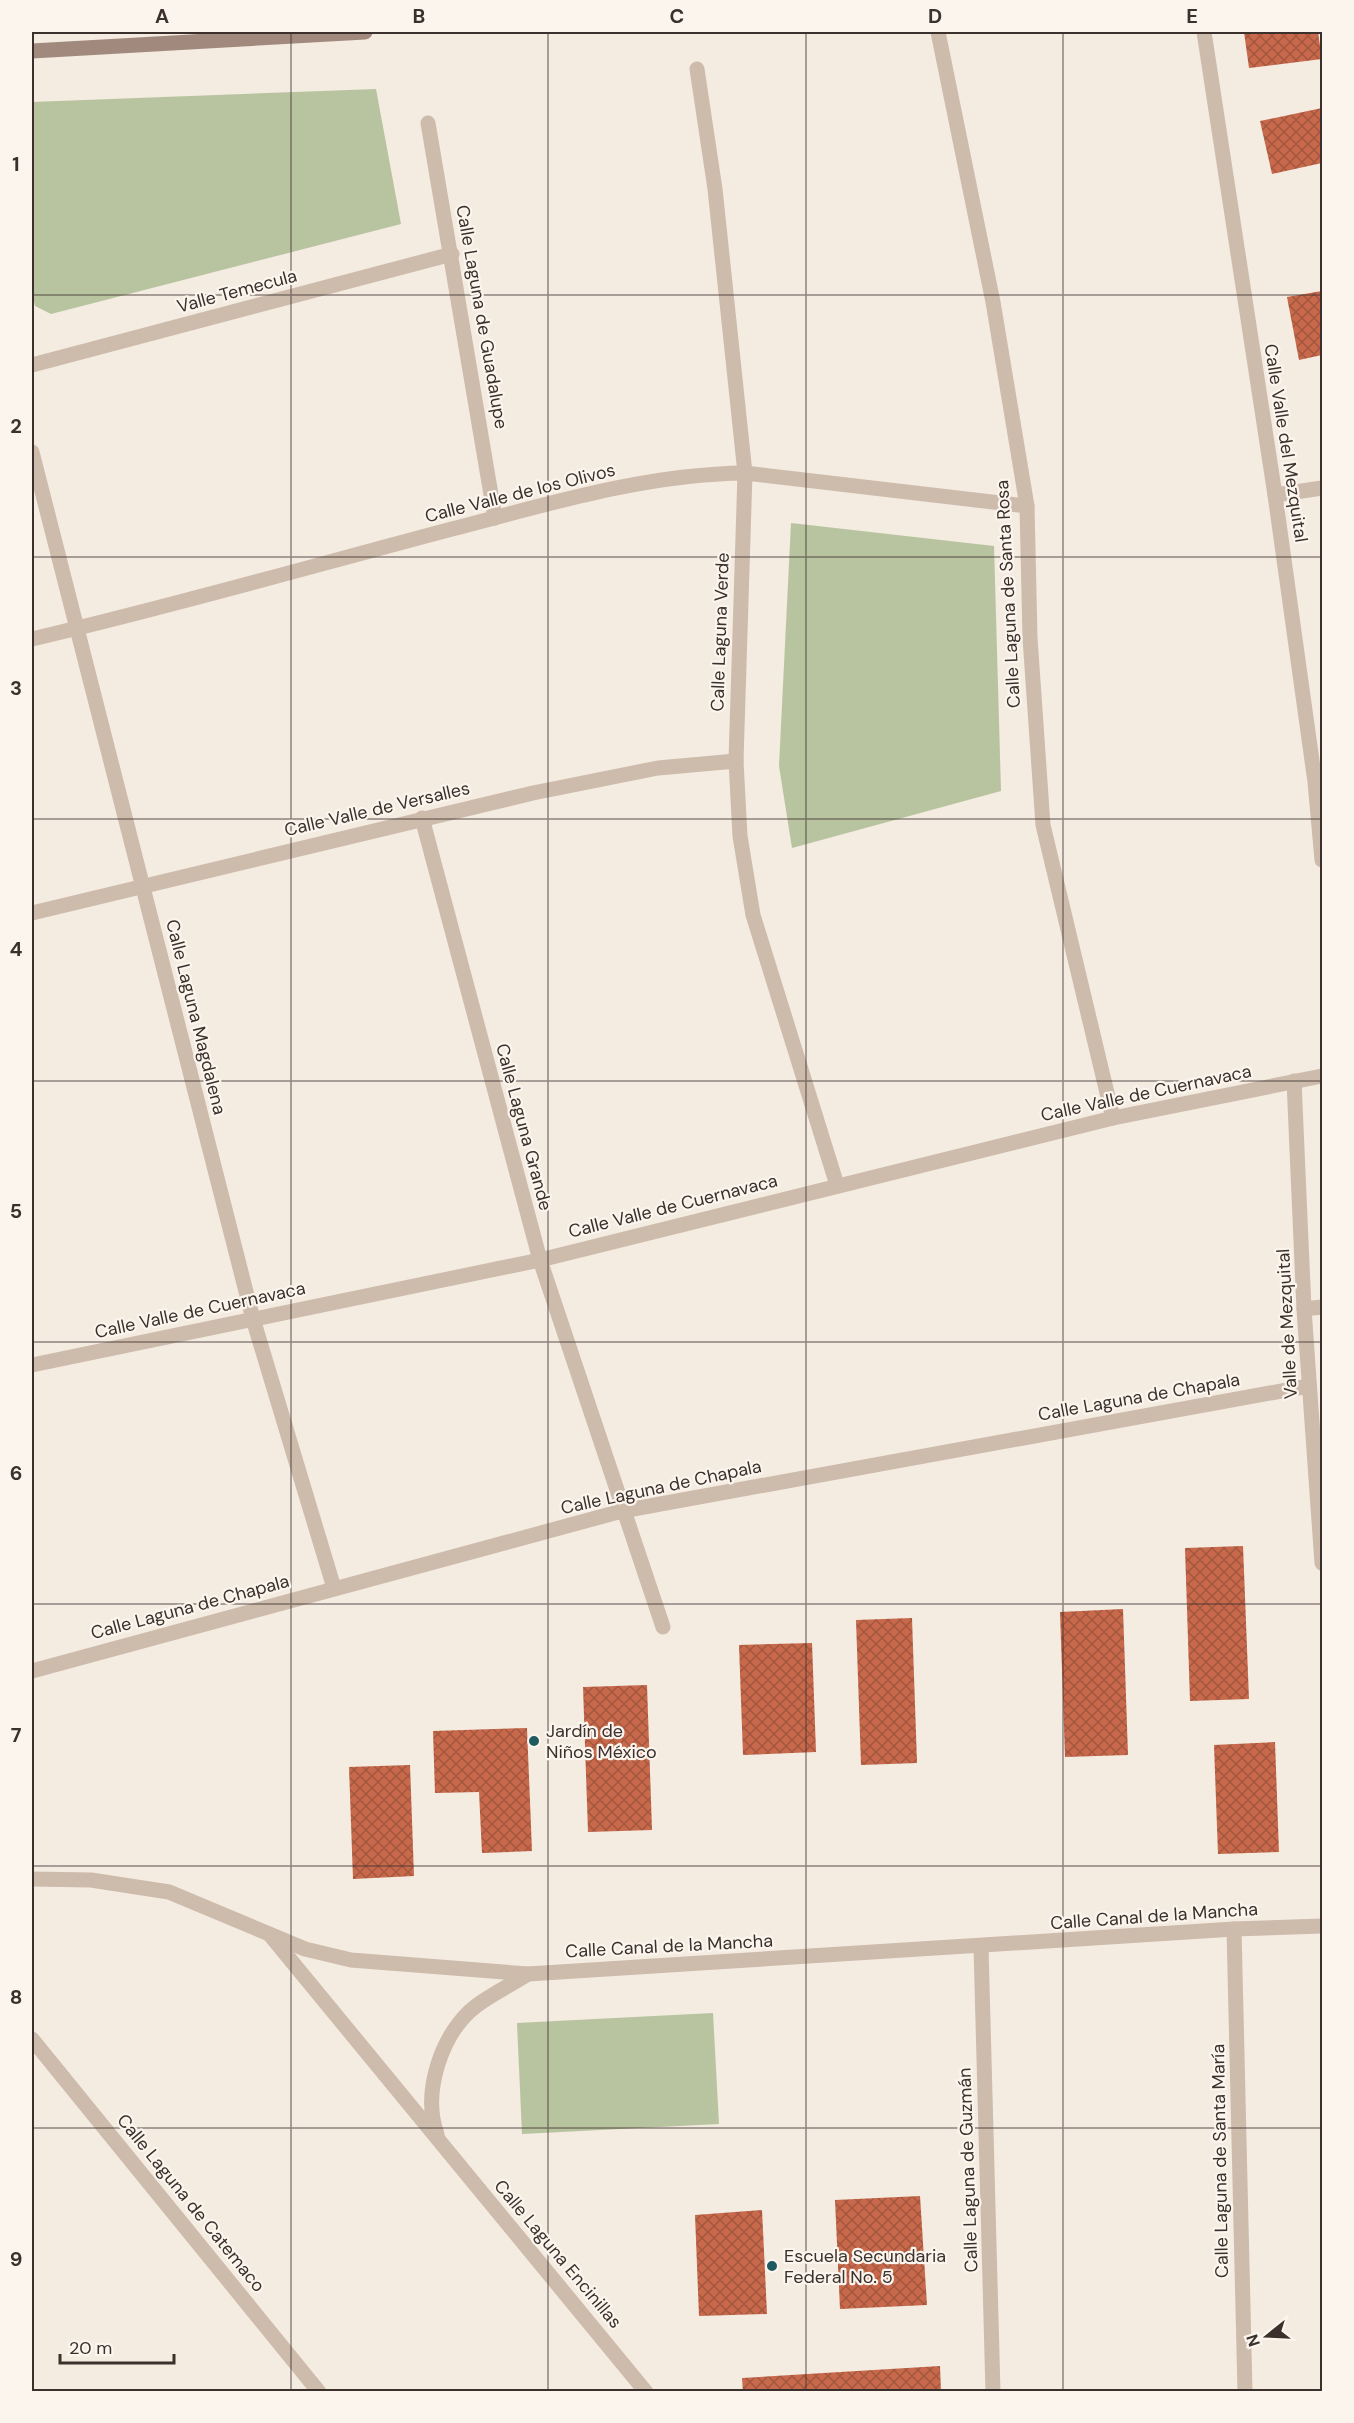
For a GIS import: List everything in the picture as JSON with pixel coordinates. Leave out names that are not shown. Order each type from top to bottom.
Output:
[{"type":"street","points":[[32,51],[365,32]]},
{"type":"street","name":"Calle Laguna de Santa Rosa","points":[[938,32],[993,302],[1027,506],[1030,638],[1043,825],[1113,1118]]},
{"type":"street","name":"Calle Valle del Mezquital","points":[[1204,32],[1275,495],[1316,782],[1323,860]]},
{"type":"street","name":"Calle Laguna Verde","points":[[697,69],[715,189],[745,473],[736,761],[740,836],[753,915],[837,1185]]},
{"type":"street","name":"Calle Laguna de Guadalupe","points":[[428,123],[495,518]]},
{"type":"street","name":"Valle Temecula","points":[[32,365],[452,254]]},
{"type":"street","name":"Calle Laguna Magdalena","points":[[32,452],[75,628],[253,1319],[334,1588]]},
{"type":"street","name":"Calle Valle de los Olivos","points":[[32,639],[495,518],[638,484],[706,473],[745,473],[1027,506]]},
{"type":"street","points":[[1275,495],[1323,488]]},
{"type":"street","name":"Calle Valle de Versalles","points":[[32,914],[142,885],[422,818],[647,770],[736,761]]},
{"type":"street","name":"Calle Laguna Grande","points":[[422,818],[540,1260],[622,1511],[663,1627]]},
{"type":"street","name":"Calle Valle de Cuernavaca","points":[[32,1365],[540,1260],[1113,1118],[1323,1076]]},
{"type":"street","name":"Valle de Mezquital","points":[[1294,1081],[1304,1309],[1323,1563]]},
{"type":"street","points":[[1304,1309],[1323,1307]]},
{"type":"street","name":"Calle Laguna de Chapala","points":[[32,1671],[622,1511],[1309,1386]]},
{"type":"street","name":"Calle Canal de la Mancha","points":[[32,1879],[91,1880],[170,1892],[270,1935],[305,1948],[351,1960],[528,1974],[981,1947],[1233,1929],[1323,1926]]},
{"type":"street","name":"Calle Laguna de Santa María","points":[[1233,1929],[1245,2391]]},
{"type":"street","name":"Calle Laguna Encinillas","points":[[270,1935],[646,2391]]},
{"type":"street","name":"Calle Laguna de Guzmán","points":[[981,1947],[993,2391]]},
{"type":"street","name":"Calle Laguna Encinillas","points":[[440,2142],[432,2121],[430,2100],[434,2074],[442,2055],[462,2019],[528,1974]]},
{"type":"street","name":"Calle Laguna de Catemaco","points":[[32,2039],[320,2391]]},
{"type":"green space","points":[[376,89],[401,224],[51,314],[35,306],[32,293],[32,102]]},
{"type":"green space","points":[[791,523],[994,546],[1001,791],[792,848],[779,766]]},
{"type":"green space","points":[[713,2013],[719,2124],[522,2134],[517,2023]]},
{"type":"building","points":[[1244,32],[1318,32],[1322,59],[1249,68]]},
{"type":"building","points":[[1322,108],[1322,163],[1272,174],[1260,121]]},
{"type":"building","points":[[1322,291],[1322,355],[1299,360],[1287,297]]},
{"type":"building","points":[[1243,1546],[1249,1699],[1190,1701],[1185,1548]]},
{"type":"building","points":[[1123,1609],[1128,1755],[1065,1757],[1060,1612]]},
{"type":"building","points":[[912,1618],[917,1763],[861,1765],[856,1620]]},
{"type":"building","points":[[812,1643],[816,1752],[743,1755],[739,1645]]},
{"type":"building","name":"Jardín de Niños México","points":[[647,1685],[652,1830],[588,1832],[583,1687]]},
{"type":"building","name":"Jardín de Niños México","points":[[527,1728],[532,1851],[482,1853],[479,1792],[435,1793],[433,1731]]},
{"type":"building","points":[[1275,1742],[1279,1852],[1218,1854],[1214,1745]]},
{"type":"building","points":[[410,1765],[414,1876],[353,1879],[349,1767]]},
{"type":"building","points":[[920,2196],[927,2305],[840,2309],[835,2200]]},
{"type":"building","points":[[762,2210],[767,2314],[699,2316],[695,2215]]},
{"type":"building","points":[[940,2366],[941,2392],[743,2392],[742,2378]]},
{"type":"place","name":"Jardín de Niños México","points":[[534,1741]]},
{"type":"place","name":"Escuela Secundaria Federal No. 5","points":[[772,2266]]}]
